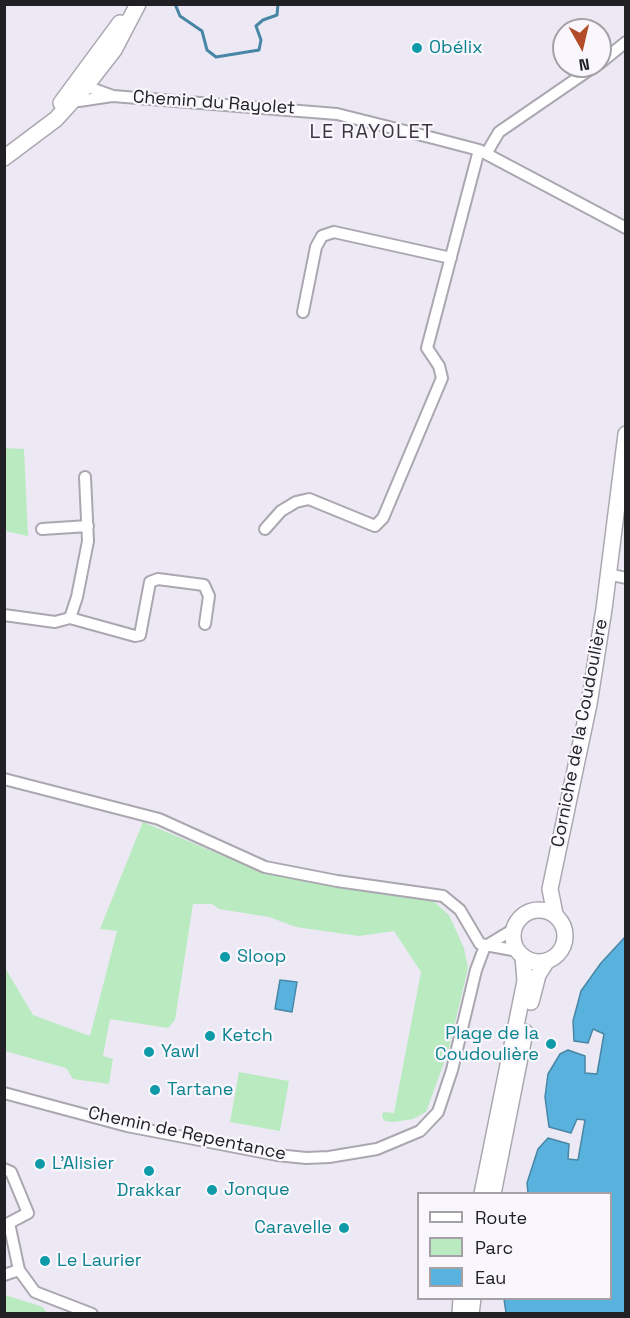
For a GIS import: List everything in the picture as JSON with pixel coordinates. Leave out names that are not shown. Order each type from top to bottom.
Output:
[{"type":"main road","points":[[78,89],[107,40],[136,4]]},
{"type":"main road","points":[[4,158],[44,128],[114,50],[136,4]]},
{"type":"main road","name":"Corniche de la Coudoulière","points":[[550,889],[586,723],[626,434]]},
{"type":"main road","points":[[482,1192],[525,981],[520,954],[514,944],[514,929],[521,917],[534,910],[550,889]]},
{"type":"main road","points":[[493,1192],[535,983],[547,961],[560,952],[566,936],[562,923],[555,914],[550,889]]},
{"type":"main road","points":[[534,910],[545,910],[555,914]]},
{"type":"main road","points":[[520,954],[534,961],[547,961]]},
{"type":"street","points":[[612,53],[626,42]]},
{"type":"street","points":[[265,529],[281,511],[296,502],[309,500],[375,526],[383,518],[442,378],[439,366],[427,348],[482,152],[499,132],[578,78]]},
{"type":"street","points":[[78,89],[87,101],[113,96]]},
{"type":"street","name":"Chemin du Rayolet","points":[[78,89],[113,96],[326,113],[362,119],[482,152],[626,228]]},
{"type":"street","points":[[303,312],[316,247],[322,236],[334,232],[451,258]]},
{"type":"street","points":[[70,618],[77,597],[88,541],[85,477]]},
{"type":"street","points":[[42,529],[88,526]]},
{"type":"street","points":[[608,574],[626,578]]},
{"type":"street","points":[[4,615],[55,622],[70,618],[135,636],[140,635],[150,582],[158,579],[204,585],[209,596],[205,624]]},
{"type":"street","points":[[4,779],[159,819],[266,867],[337,881],[443,896],[460,910],[476,942],[520,954]]},
{"type":"street","points":[[485,946],[514,929]]},
{"type":"street","name":"Chemin de Repentance","points":[[4,1093],[127,1126],[277,1155],[306,1158],[329,1157],[377,1149],[420,1131],[438,1112],[452,1070],[476,970],[485,946]]},
{"type":"street","points":[[4,1168],[11,1172],[28,1213],[9,1223],[19,1270],[35,1292],[92,1314]]},
{"type":"street","points":[[4,1275],[19,1270]]},
{"type":"green space","points":[[4,448],[24,449],[28,536],[5,531]]},
{"type":"green space","points":[[143,822],[259,871],[415,896],[432,900],[449,915],[464,948],[468,968],[448,1052],[426,1112],[413,1119],[394,1122],[385,1121],[382,1117],[383,1112],[394,1113],[421,972],[394,931],[359,936],[296,927],[269,917],[219,909],[212,904],[193,904],[175,1020],[168,1028],[110,1019],[103,1056],[113,1059],[109,1084],[73,1079],[66,1068],[5,1051],[4,966],[33,1015],[90,1036],[117,931],[100,929]]},
{"type":"green space","points":[[239,1072],[289,1081],[280,1131],[230,1122]]},
{"type":"green space","points":[[5,1295],[43,1307],[47,1313],[5,1313]]},
{"type":"water","points":[[625,937],[625,1313],[506,1313],[504,1300],[612,1300],[612,1192],[528,1192],[527,1183],[538,1149],[548,1138],[569,1144],[568,1159],[578,1160],[585,1120],[577,1119],[571,1133],[549,1127],[545,1097],[548,1074],[560,1054],[568,1050],[585,1056],[585,1073],[597,1074],[604,1034],[593,1029],[588,1043],[574,1041],[573,1021],[581,991],[601,963]]},
{"type":"water","points":[[280,980],[297,982],[292,1012],[275,1009]]},
{"type":"waterway","name":"LE RAYOLET","points":[[175,4],[180,16],[202,31],[207,50],[216,57],[259,50],[261,40],[256,26],[263,20],[277,15],[278,4]]},
{"type":"place","name":"Obélix","points":[[417,48]]},
{"type":"place","name":"Sloop","points":[[225,957]]},
{"type":"place","name":"Ketch","points":[[210,1036]]},
{"type":"place","name":"Plage de la Coudoulière","points":[[551,1044]]},
{"type":"place","name":"Yawl","points":[[149,1052]]},
{"type":"place","name":"Tartane","points":[[155,1090]]},
{"type":"place","name":"L'Alisier","points":[[40,1164]]},
{"type":"place","name":"Drakkar","points":[[149,1171]]},
{"type":"place","name":"Jonque","points":[[212,1190]]},
{"type":"place","name":"Caravelle","points":[[344,1228]]},
{"type":"place","name":"Le Laurier","points":[[45,1261]]},
{"type":"district","name":"LE RAYOLET","points":[[372,133]]}]
